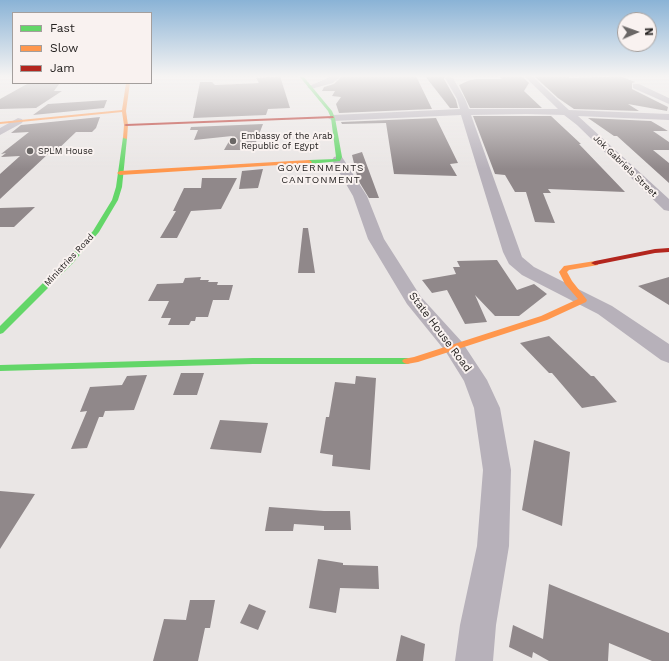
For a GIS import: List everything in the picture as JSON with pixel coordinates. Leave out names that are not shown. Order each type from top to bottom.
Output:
[{"type":"main road","name":"Ministries Road","points":[[0,331],[70,261],[96,232],[115,200],[119,187],[126,125],[125,107]]},
{"type":"main road","name":"State House Road","points":[[328,107],[333,118],[339,157],[338,160]]},
{"type":"main road","points":[[0,123],[124,111]]},
{"type":"main road","points":[[126,125],[333,118]]},
{"type":"main road","points":[[120,172],[338,160]]},
{"type":"main road","points":[[0,368],[245,361],[400,362],[415,360],[544,318],[583,300],[568,282],[563,272],[567,268],[655,251],[669,250]]},
{"type":"street","points":[[463,107],[511,252],[515,260],[528,271],[605,310],[669,356]]},
{"type":"street","name":"Jok Gabriels Street","points":[[561,107],[581,122],[669,207]]},
{"type":"street","points":[[333,118],[527,110],[669,117]]},
{"type":"street","points":[[0,132],[18,121]]},
{"type":"street","name":"State House Road","points":[[338,160],[360,196],[376,239],[414,300],[454,347],[475,380],[487,408],[497,470],[493,546],[478,625],[474,661]]},
{"type":"building","points":[[0,107],[38,107],[36,108],[0,109]]},
{"type":"building","points":[[44,107],[104,107],[104,108],[33,115]]},
{"type":"building","points":[[195,107],[290,108],[268,109],[266,115],[193,118]]},
{"type":"building","points":[[337,107],[431,107],[432,109],[339,113]]},
{"type":"building","points":[[469,107],[542,108],[470,108]]},
{"type":"building","points":[[571,107],[632,107],[639,111],[574,109]]},
{"type":"building","points":[[644,107],[668,107],[667,111]]},
{"type":"building","points":[[473,116],[551,116],[581,144],[579,144],[625,192],[548,189],[551,193],[543,193],[555,223],[535,222],[526,192],[515,192],[505,175],[495,174]]},
{"type":"building","points":[[100,117],[96,128],[92,132],[76,132],[53,154],[48,154],[0,199],[0,174],[20,156],[1,157],[6,153],[1,154],[29,132],[11,133],[21,125]]},
{"type":"building","points":[[436,118],[458,163],[450,164],[457,176],[394,174],[386,123],[342,124],[341,122]]},
{"type":"building","points":[[588,118],[651,121],[668,131],[653,131],[669,142],[669,150],[653,150],[669,163],[669,183],[617,136],[614,136]]},
{"type":"building","points":[[263,124],[253,150],[224,150],[232,136],[194,140],[198,130],[190,130],[191,127]]},
{"type":"building","points":[[362,152],[379,198],[369,198],[358,180],[352,155]]},
{"type":"building","points":[[263,169],[258,188],[239,189],[242,171]]},
{"type":"building","points":[[202,178],[237,178],[221,209],[191,211],[177,238],[160,238],[176,211],[173,211],[184,188],[201,188]]},
{"type":"building","points":[[35,207],[14,227],[0,227],[0,208]]},
{"type":"building","points":[[303,228],[308,228],[315,273],[298,273]]},
{"type":"building","points":[[497,260],[517,290],[534,284],[547,294],[519,316],[495,316],[475,295],[487,322],[465,324],[447,290],[432,293],[422,280],[456,274],[453,267],[460,267],[457,261]]},
{"type":"building","points":[[201,277],[200,280],[218,282],[217,285],[233,285],[229,300],[213,300],[208,317],[196,317],[195,321],[191,321],[189,325],[168,325],[171,318],[161,318],[169,301],[148,301],[157,284],[183,283],[185,278]]},
{"type":"building","points":[[669,277],[669,305],[638,286]]},
{"type":"building","points":[[549,336],[591,376],[594,376],[617,402],[582,408],[552,373],[549,373],[520,343]]},
{"type":"building","points":[[181,373],[204,373],[197,395],[173,395]]},
{"type":"building","points":[[147,375],[134,410],[105,411],[103,417],[99,417],[87,448],[71,449],[87,411],[80,412],[90,387],[122,385],[127,376]]},
{"type":"building","points":[[356,376],[376,378],[370,470],[332,466],[333,455],[320,453],[326,417],[329,417],[335,382],[355,384]]},
{"type":"building","points":[[220,420],[268,423],[261,453],[210,449]]},
{"type":"building","points":[[534,440],[570,452],[562,526],[522,510]]},
{"type":"building","points":[[0,491],[35,494],[0,549]]},
{"type":"building","points":[[269,507],[324,511],[350,511],[351,530],[324,530],[324,526],[294,524],[293,531],[265,531]]},
{"type":"building","points":[[318,559],[343,563],[343,565],[378,566],[379,589],[340,588],[336,613],[309,608]]},
{"type":"building","points":[[549,584],[669,633],[669,661],[652,661],[609,643],[608,661],[549,661],[533,652],[532,658],[509,647],[513,625],[543,639]]},
{"type":"building","points":[[190,600],[215,600],[210,628],[205,628],[198,661],[153,661],[164,619],[186,620]]},
{"type":"building","points":[[249,604],[266,611],[258,630],[240,623]]},
{"type":"building","points":[[401,635],[425,644],[423,661],[396,661]]},
{"type":"traffic: fast","points":[[309,162],[338,160],[339,157],[333,118],[327,107]]},
{"type":"traffic: fast","points":[[0,331],[70,261],[96,232],[115,200],[119,187],[125,138]]},
{"type":"traffic: fast","points":[[0,368],[253,361],[407,361]]},
{"type":"traffic: slow","points":[[125,107],[125,138]]},
{"type":"traffic: slow","points":[[0,123],[124,111]]},
{"type":"traffic: slow","points":[[120,173],[309,162]]},
{"type":"traffic: slow","points":[[407,361],[415,360],[544,318],[583,300],[568,282],[563,272],[567,268],[595,263]]},
{"type":"traffic: jam","points":[[126,125],[333,117]]},
{"type":"traffic: jam","points":[[595,263],[655,251],[669,250]]},
{"type":"place","name":"Embassy of the Arab Republic of Egypt","points":[[233,141]]},
{"type":"place","name":"SPLM House","points":[[30,151]]},
{"type":"district","name":"GOVERNMENTS CANTONMENT","points":[[321,174]]}]
